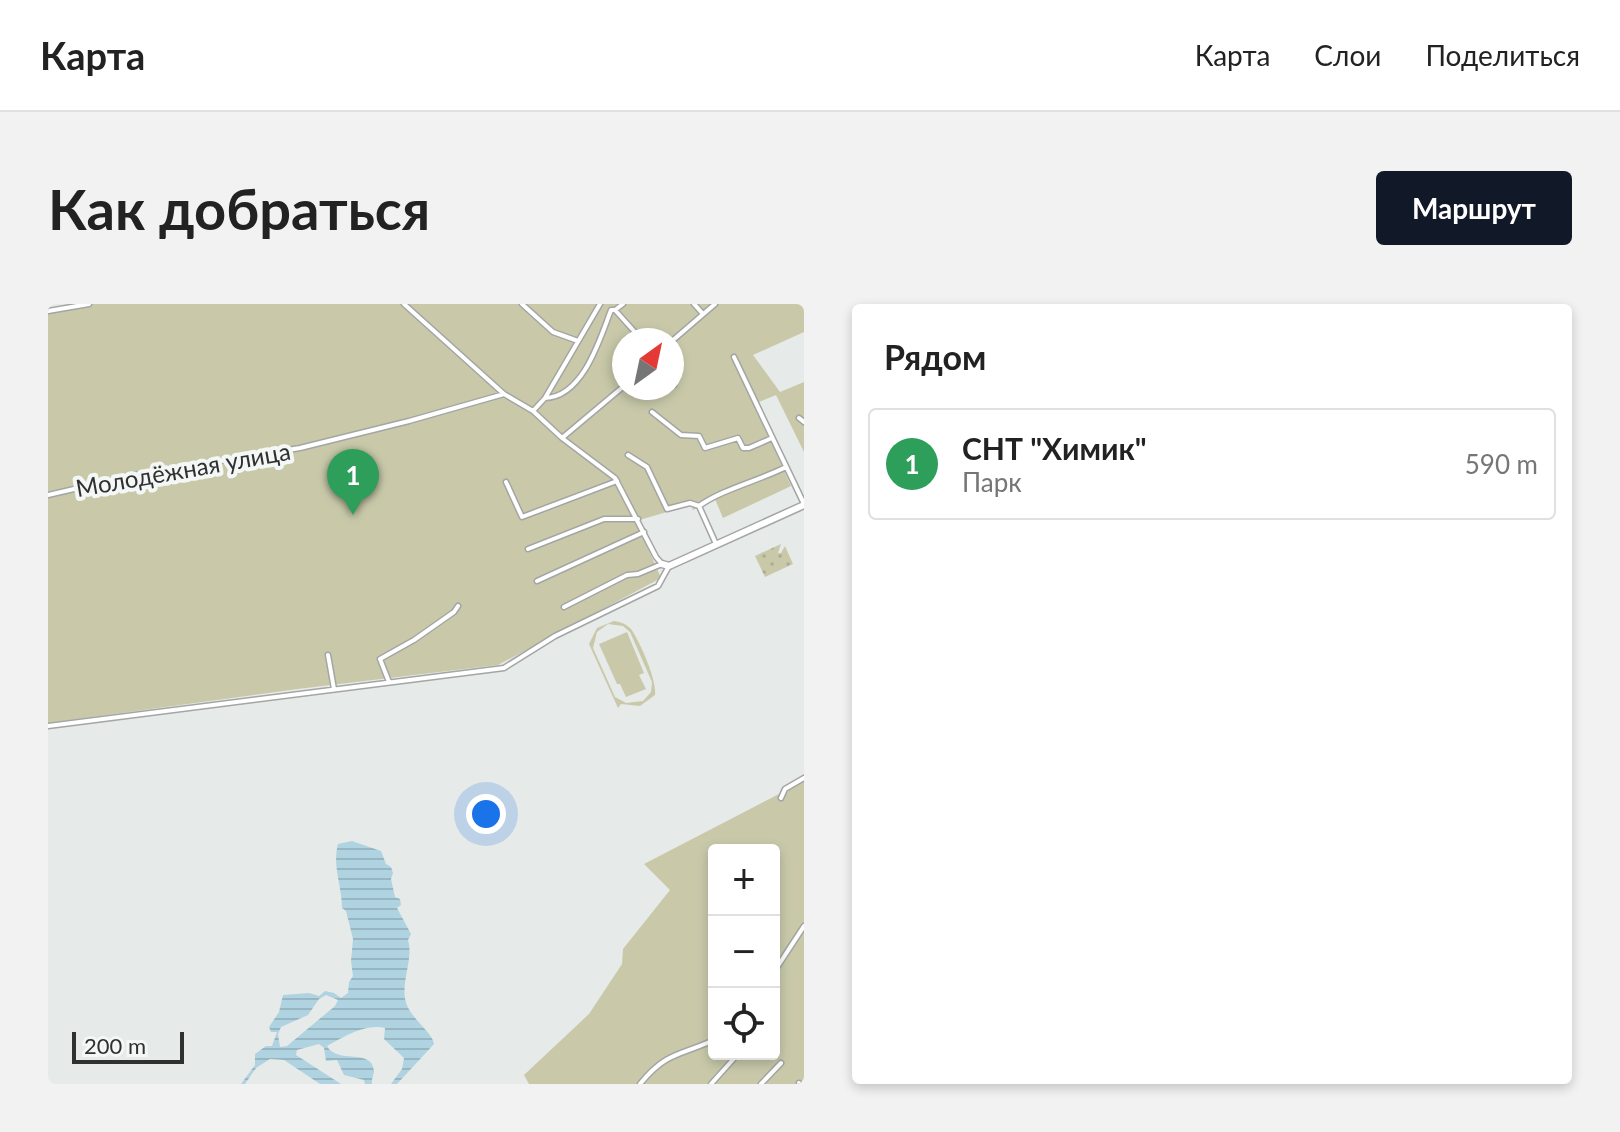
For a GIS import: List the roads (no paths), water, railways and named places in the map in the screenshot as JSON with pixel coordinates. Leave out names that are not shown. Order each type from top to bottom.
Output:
[{"type":"street","points":[[48,311],[89,304]]},
{"type":"street","points":[[404,304],[504,394],[533,411],[617,481],[656,557],[665,565]]},
{"type":"street","points":[[522,304],[553,332],[578,341]]},
{"type":"street","points":[[588,304],[613,310],[630,328]]},
{"type":"street","points":[[545,398],[551,398],[573,384],[596,353],[613,310],[623,304]]},
{"type":"street","points":[[694,304],[703,314]]},
{"type":"street","points":[[684,331],[715,304]]},
{"type":"street","points":[[533,411],[545,398],[600,306]]},
{"type":"street","points":[[564,607],[627,575],[665,565],[804,505],[734,357]]},
{"type":"street","name":"Молодёжная улица","points":[[48,495],[134,475],[300,448],[504,394]]},
{"type":"street","points":[[562,438],[612,396]]},
{"type":"street","points":[[652,412],[681,435],[699,436],[705,448],[738,438],[743,448],[749,448],[772,438]]},
{"type":"street","points":[[628,455],[647,467],[667,509],[690,503],[699,506],[716,544]]},
{"type":"street","points":[[699,506],[712,497],[786,467]]},
{"type":"street","points":[[506,482],[522,517],[617,481]]},
{"type":"street","points":[[528,549],[604,519],[638,519]]},
{"type":"street","points":[[537,581],[644,532]]},
{"type":"street","points":[[48,726],[504,668],[555,636],[658,586],[665,565]]},
{"type":"street","points":[[389,682],[380,659],[414,640],[458,606]]},
{"type":"street","points":[[328,655],[334,689]]},
{"type":"street","points":[[781,798],[785,789],[804,778]]},
{"type":"street","points":[[780,963],[804,926]]},
{"type":"street","points":[[640,1084],[655,1065],[667,1057],[708,1042]]},
{"type":"street","points":[[711,1084],[733,1060]]},
{"type":"street","points":[[761,1084],[781,1063]]},
{"type":"water","points":[[352,841],[381,851],[386,864],[391,867],[395,897],[400,899],[401,905],[397,908],[411,934],[408,940],[406,1003],[434,1044],[397,1084],[391,1084],[402,1069],[404,1058],[384,1039],[385,1028],[370,1027],[327,1046],[338,1055],[361,1058],[372,1064],[372,1084],[344,1075],[337,1060],[326,1061],[324,1048],[319,1044],[297,1050],[296,1055],[341,1084],[320,1084],[284,1060],[270,1059],[256,1068],[245,1084],[241,1084],[255,1065],[255,1054],[266,1046],[272,1046],[277,1032],[271,1032],[269,1027],[279,1012],[283,995],[309,993],[319,996],[325,991],[341,998],[348,993],[353,976],[353,939],[346,911],[342,908],[336,860],[338,844]],"holes":[[[326,995],[338,1000],[335,1006],[287,1046],[280,1047],[278,1034],[281,1027],[308,1015],[319,999]]]},
{"type":"place","name":"СНТ \"Химик\"","points":[[353,515]]}]
